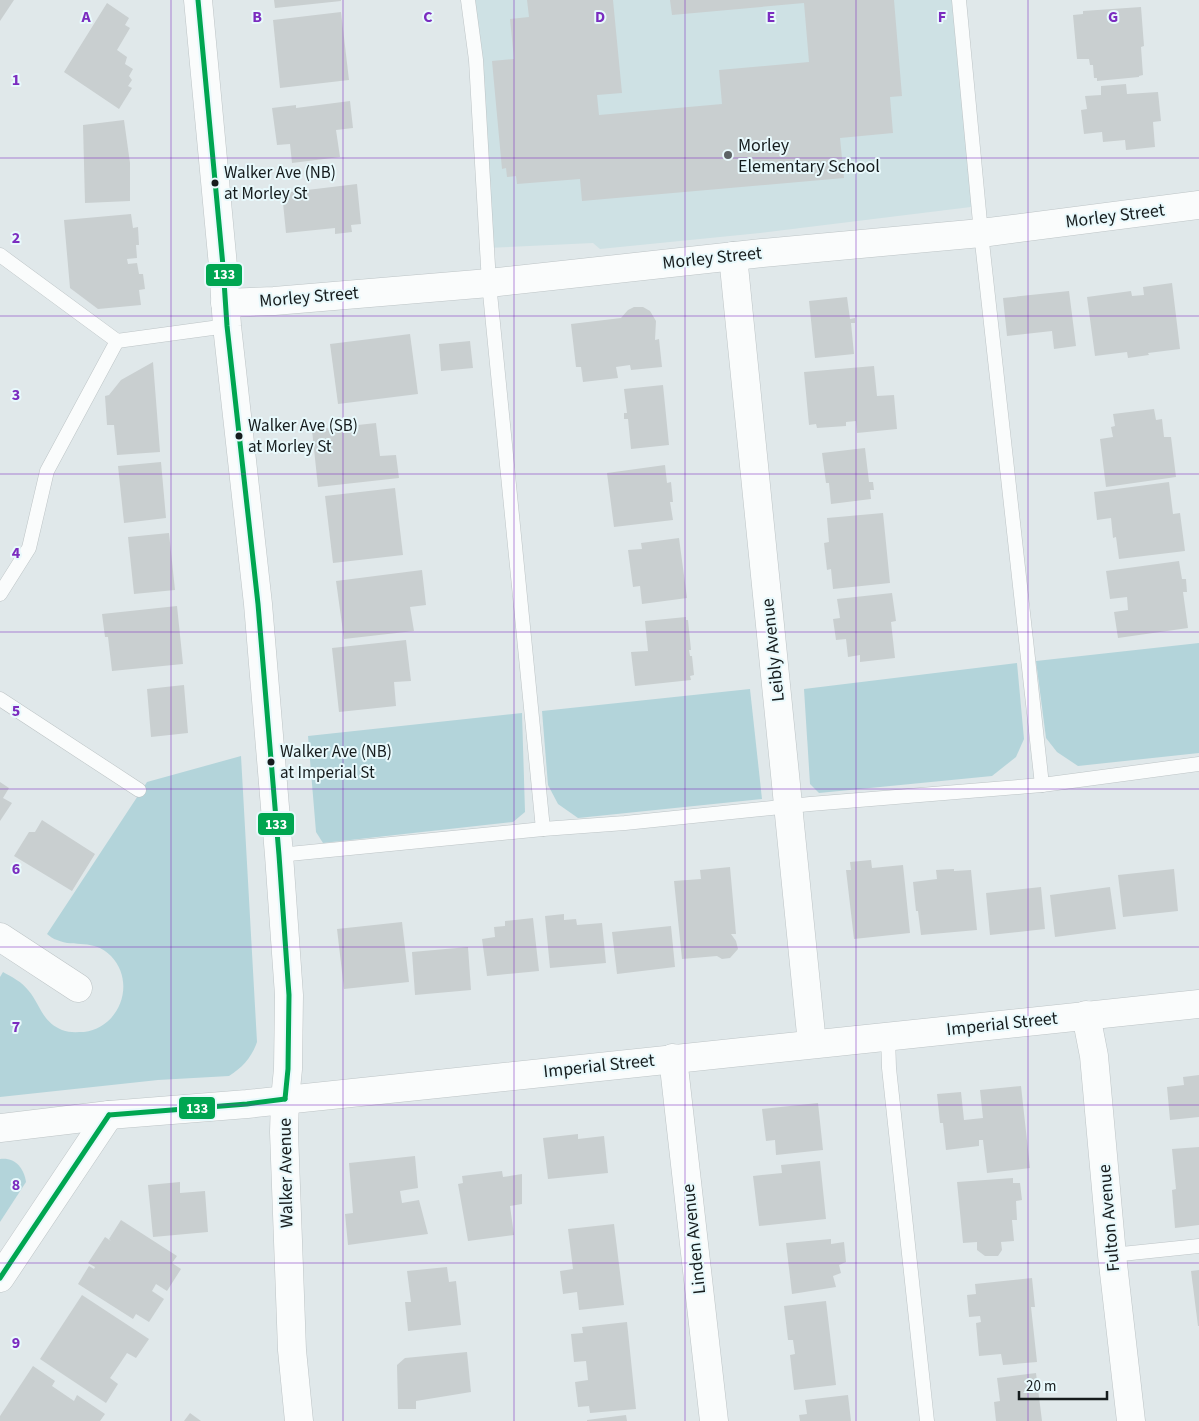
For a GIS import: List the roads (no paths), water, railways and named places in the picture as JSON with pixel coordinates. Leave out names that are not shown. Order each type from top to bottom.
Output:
[{"type":"street","name":"Walker Avenue","points":[[198,0],[226,314],[258,604],[289,995],[284,1144],[292,1350],[299,1421]]},
{"type":"street","name":"Morley Street","points":[[226,314],[265,302],[489,282],[733,256],[981,233],[1199,205]]},
{"type":"street","name":"Leibly Avenue","points":[[733,256],[812,1044]]},
{"type":"street","points":[[0,937],[78,988]]},
{"type":"street","name":"Imperial Street","points":[[0,1128],[109,1115],[238,1105],[1199,1004]]},
{"type":"street","name":"Fulton Avenue","points":[[1086,1016],[1094,1056],[1112,1254],[1131,1421]]},
{"type":"street","name":"Linden Avenue","points":[[674,1058],[714,1421]]},
{"type":"street","points":[[0,1278],[109,1115]]},
{"type":"lane","points":[[468,0],[476,60],[489,282],[543,829]]},
{"type":"lane","points":[[959,0],[981,233],[1042,785]]},
{"type":"lane","points":[[0,254],[117,340]]},
{"type":"lane","points":[[0,594],[29,548],[47,471],[117,340],[226,314]]},
{"type":"lane","points":[[0,699],[139,790]]},
{"type":"lane","points":[[279,855],[788,806],[1042,785],[1199,764]]},
{"type":"lane","points":[[888,1036],[889,1068],[927,1421]]},
{"type":"lane","points":[[1112,1254],[1199,1246]]},
{"type":"place","name":"Morley Elementary School","points":[[728,155]]},
{"type":"place","name":"Walker Ave (NB) at Morley St","points":[[215,183]]},
{"type":"place","name":"Walker Ave (SB) at Morley St","points":[[239,436]]},
{"type":"place","name":"Walker Ave (NB) at Imperial St","points":[[271,762]]}]
